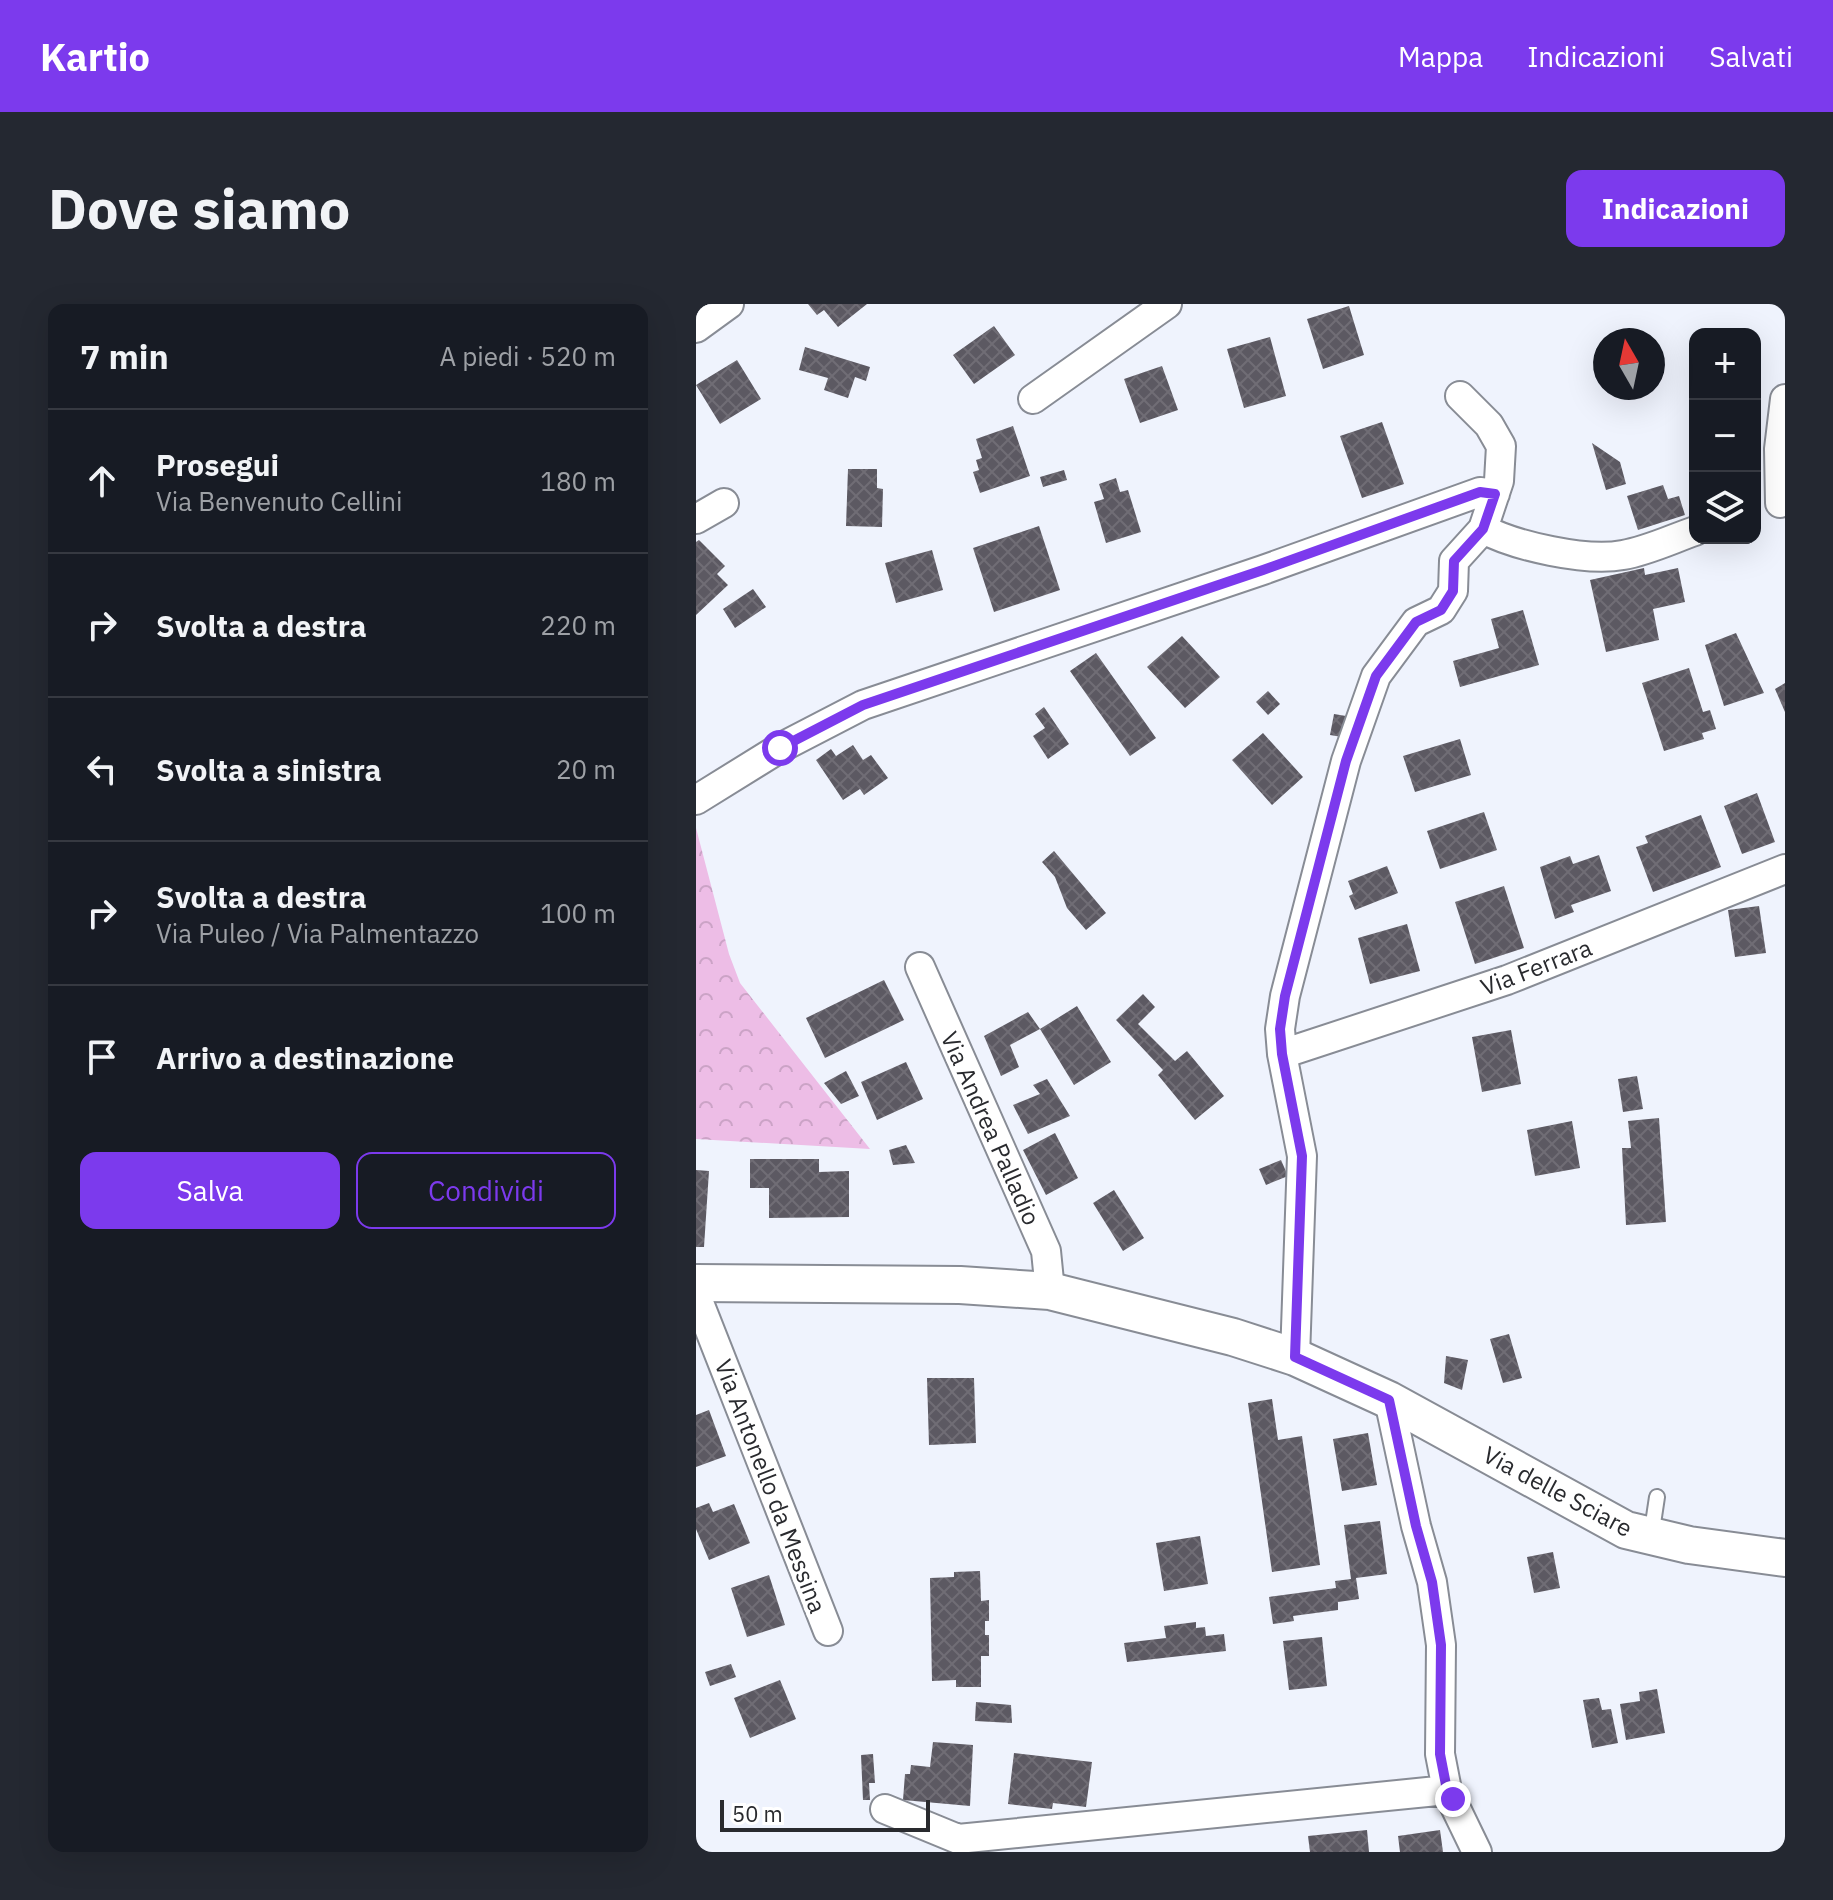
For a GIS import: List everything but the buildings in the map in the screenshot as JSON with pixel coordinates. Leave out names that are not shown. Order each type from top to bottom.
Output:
[{"type":"street","points":[[696,328],[729,304]]},
{"type":"street","points":[[1033,399],[1167,304]]},
{"type":"street","points":[[1295,1357],[1302,1156],[1282,1054],[1280,1029],[1285,996],[1346,761],[1376,676],[1416,622],[1441,610],[1453,591],[1454,561],[1483,529],[1499,481],[1501,446],[1489,425],[1460,396]]},
{"type":"street","points":[[1773,505],[1785,399]]},
{"type":"street","points":[[696,800],[780,748],[863,705],[1263,570],[1480,492],[1495,494]]},
{"type":"street","points":[[696,519],[724,503]]},
{"type":"street","points":[[1483,529],[1498,537],[1565,554],[1622,556],[1689,533]]},
{"type":"street","name":"Via Ferrara","points":[[1282,1054],[1507,980],[1785,869]]},
{"type":"street","name":"Via Andrea Palladio","points":[[920,967],[1046,1251],[1050,1291]]},
{"type":"street","name":"Via delle Sciare","points":[[696,1283],[960,1285],[1050,1291],[1233,1337],[1295,1357],[1389,1400],[1626,1530],[1651,1538],[1785,1558]]},
{"type":"street","name":"Via Antonello da Messina","points":[[696,1295],[828,1631]]},
{"type":"street","points":[[1389,1400],[1416,1526],[1432,1582],[1441,1645],[1440,1754],[1447,1790],[1477,1852]]},
{"type":"street","points":[[885,1809],[958,1839],[1447,1790]]},
{"type":"lane","points":[[1651,1538],[1657,1497]]},
{"type":"green space","points":[[696,828],[729,954],[740,983],[870,1149],[696,1139]]},
{"type":"route","points":[[780,748],[863,705],[1263,570],[1480,492],[1495,494],[1483,529],[1454,561],[1453,591],[1441,610],[1416,622],[1376,676],[1346,761],[1285,996],[1280,1029],[1302,1156],[1295,1357],[1389,1400],[1416,1526],[1432,1582],[1441,1645],[1440,1754],[1447,1790],[1453,1799]]}]
